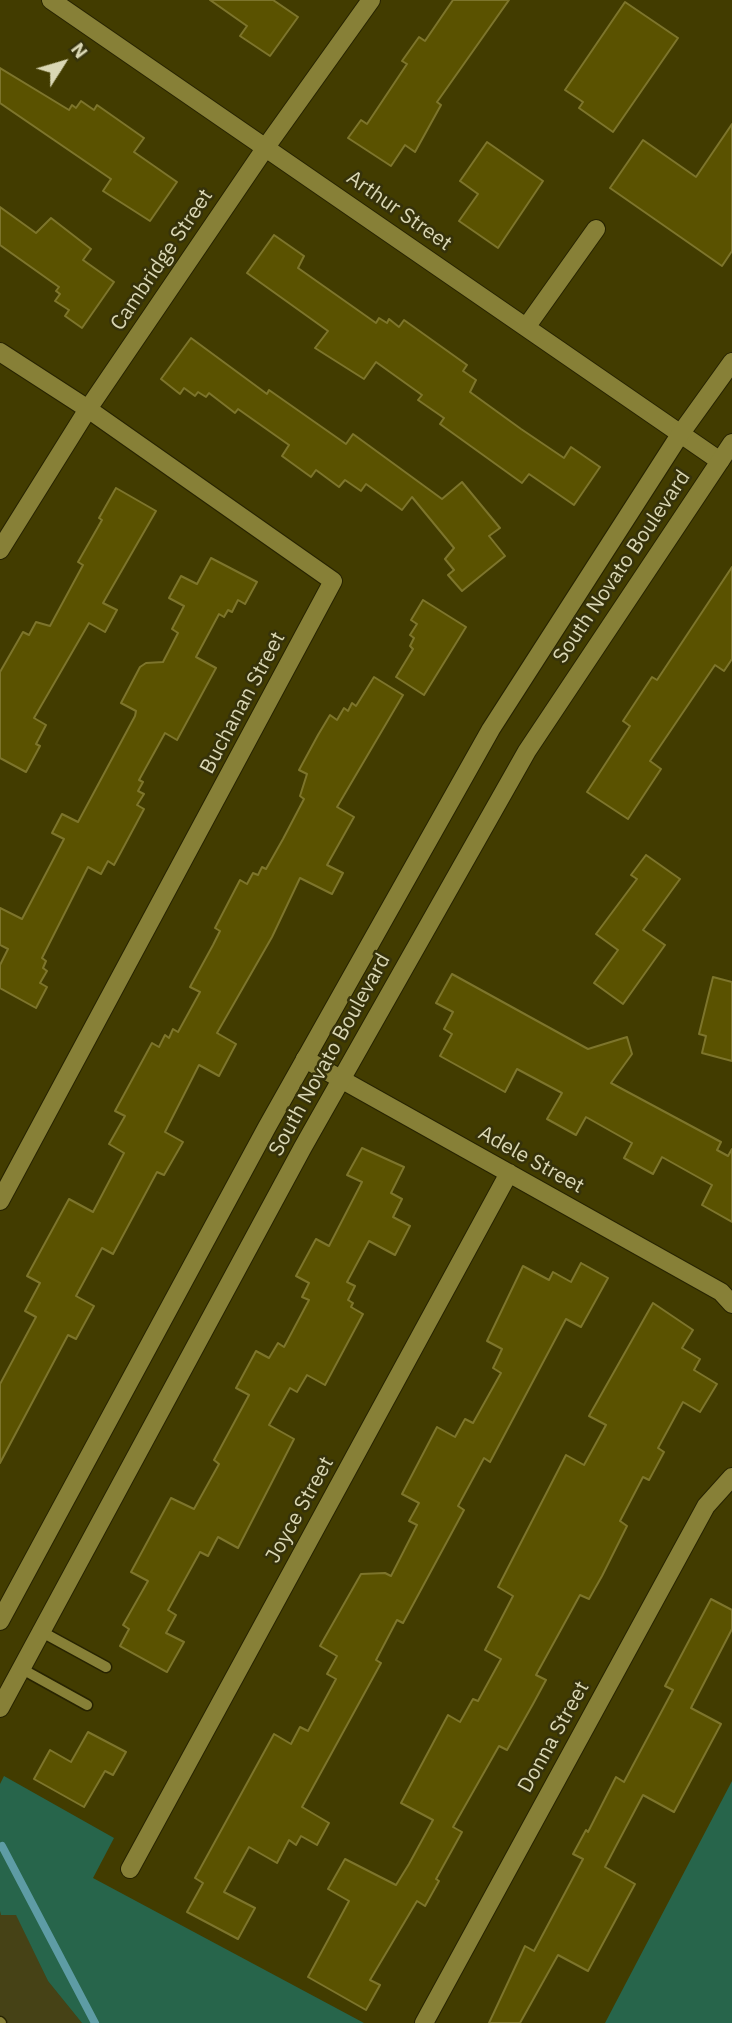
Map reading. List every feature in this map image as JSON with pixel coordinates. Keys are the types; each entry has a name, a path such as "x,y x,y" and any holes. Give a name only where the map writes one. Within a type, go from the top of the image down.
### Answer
{"street":[{"name":"Arthur Street","path":"51,0 681,433 726,461"},
{"name":"Cambridge Street","path":"0,551 88,409 266,147 371,0"},
{"path":"527,326 596,229"},
{"name":"Buchanan Street","path":"0,352 88,409 333,581 0,1201"},
{"name":"South Novato Boulevard","path":"0,1620 305,1059 491,729 681,433 732,362"},
{"name":"South Novato Boulevard","path":"0,1708 342,1080 527,751 726,461 732,443"},
{"name":"Adele Street","path":"305,1059 721,1292 732,1304"},
{"name":"Joyce Street","path":"130,1869 509,1173"},
{"name":"Donna Street","path":"424,2023 706,1506 732,1477"}],"lane":[{"path":"42,1632 106,1667"},
{"path":"22,1669 87,1705"}],"shaded area":[{"path":"0,1911 1,1915 16,1914 48,1981 82,2023 0,2023"}],"green space":[{"path":"4,1776 114,1838 93,1878 364,2023 82,2023 48,1981 16,1915 1,1915 0,1784"},
{"path":"732,1781 732,2023 605,2023"}],"building":[{"path":"210,0 273,0 298,17 270,56 240,36 247,26"},
{"path":"453,0 509,0 437,102 441,105 415,152 405,145 391,166 348,138 361,120 367,124 407,64 402,61 419,37 425,41"},
{"path":"625,2 678,38 613,132 579,108 583,102 565,90"},
{"path":"0,68 69,110 72,105 76,108 81,101 94,110 97,105 144,138 134,152 177,182 150,221 103,191 111,179 0,103"},
{"path":"732,124 732,251 722,266 610,188 643,140 696,177"},
{"path":"487,142 543,181 498,248 459,221 478,194 460,181"},
{"path":"0,207 36,233 51,218 91,249 83,260 114,282 82,328 65,316 69,310 55,301 60,294 56,291 59,287 0,245"},
{"path":"274,235 304,256 298,268 376,323 379,318 387,323 389,319 399,327 404,320 467,365 463,371 476,380 470,392 521,429 564,458 571,447 600,467 574,505 529,474 522,483 440,424 444,418 418,400 422,395 376,362 364,379 315,348 328,331 247,273"},
{"path":"191,338 267,394 269,390 346,444 353,434 442,499 462,482 500,528 489,536 505,556 462,591 448,575 454,570 445,559 454,548 412,497 402,510 366,484 361,491 345,480 339,487 316,470 311,477 282,456 289,445 238,409 235,413 209,393 206,397 198,392 195,396 184,388 180,394 161,379"},
{"path":"116,488 156,511 103,603 117,610 105,632 89,623 34,718 46,725 36,744 40,746 26,772 0,758 0,672 23,632 29,635 36,622 50,626 83,565 78,562 102,520 99,518"},
{"path":"211,558 257,582 245,604 238,600 232,612 228,610 224,617 219,614 196,657 216,668 177,740 165,733 139,780 143,782 138,791 144,794 137,805 144,809 114,865 108,861 101,874 88,867 42,958 46,961 43,968 47,971 40,983 47,987 36,1008 0,988 0,965 8,949 0,945 0,908 22,919 64,839 52,833 62,814 78,822 135,716 136,711 121,703 140,667 146,663 163,662 178,633 172,629 184,606 169,598 181,576 197,584"},
{"path":"732,567 732,659 724,671 715,665 650,761 661,769 628,819 587,792 630,726 623,721 652,677 657,680"},
{"path":"423,600 466,627 424,695 396,677 413,649 410,646 414,638 410,635 417,624 411,620"},
{"path":"374,677 403,695 337,807 354,817 327,865 343,873 332,894 300,878 272,937 217,1033 236,1044 219,1076 199,1065 165,1132 183,1142 164,1175 157,1172 113,1254 102,1248 76,1296 94,1306 76,1339 68,1335 0,1463 0,1384 36,1317 25,1311 40,1283 27,1276 69,1199 93,1212 124,1153 109,1144 125,1116 115,1111 152,1043 159,1047 165,1035 169,1038 173,1029 178,1032 200,992 190,987 220,931 215,928 240,880 247,884 253,873 258,875 262,867 266,869 283,839 304,799 300,796 307,774 299,770 318,735 330,715 337,720 344,708 348,711 352,703 356,706"},
{"path":"646,855 680,879 643,930 665,945 623,1004 594,983 618,950 596,934 637,879 631,875"},
{"path":"452,974 588,1049 627,1037 632,1054 611,1083 721,1142 717,1150 728,1156 732,1149 732,1222 702,1205 712,1185 662,1157 653,1174 624,1158 632,1143 586,1117 576,1135 547,1119 562,1093 517,1069 505,1092 440,1056 452,1034 444,1029 453,1012 436,1003"},
{"path":"713,977 732,982 732,1061 702,1053 706,1036 699,1034"},
{"path":"362,1148 404,1167 391,1193 402,1199 393,1217 410,1226 395,1255 369,1241 347,1282 355,1286 348,1300 353,1303 351,1307 363,1314 325,1385 307,1375 297,1392 290,1388 269,1425 294,1439 238,1548 218,1537 208,1556 200,1552 168,1610 176,1615 166,1633 184,1642 167,1672 120,1646 129,1629 123,1625 148,1581 131,1572 171,1498 194,1509 219,1464 214,1460 249,1395 236,1388 256,1351 269,1358 278,1343 284,1347 309,1300 302,1297 309,1283 296,1276 316,1239 329,1246 362,1182 347,1175"},
{"path":"581,1263 608,1278 581,1327 566,1319 490,1462 484,1458 458,1506 464,1510 403,1623 397,1620 376,1660 381,1663 302,1807 329,1823 317,1845 301,1836 296,1845 289,1840 277,1863 249,1847 224,1892 255,1908 238,1939 187,1912 203,1883 195,1878 274,1734 291,1744 300,1727 308,1731 336,1679 327,1674 337,1656 320,1646 361,1574 385,1573 391,1576 417,1525 409,1521 419,1503 402,1494 437,1427 455,1437 465,1419 473,1423 501,1373 493,1368 502,1349 487,1341 523,1266 549,1280 553,1272 571,1282"},
{"path":"653,1303 693,1330 682,1348 700,1359 694,1370 717,1384 700,1412 683,1402 658,1448 664,1452 649,1480 643,1477 620,1521 627,1526 602,1576 589,1599 580,1595 536,1675 546,1680 507,1750 499,1746 453,1827 462,1832 436,1879 439,1881 425,1906 417,1901 370,1980 380,1985 366,2010 308,1977 349,1901 328,1889 345,1859 396,1885 409,1864 433,1820 401,1803 448,1715 460,1722 473,1699 478,1701 501,1659 485,1650 513,1596 498,1587 566,1455 584,1465 606,1425 589,1416"},
{"path":"711,1599 732,1610 732,1629 691,1708 721,1724 674,1812 643,1795 605,1867 635,1884 588,1971 558,1955 520,2023 489,2023 525,1946 534,1951 583,1859 573,1854 586,1830 588,1832 616,1777 624,1782 673,1690 665,1686"},
{"path":"88,1732 126,1752 113,1775 105,1771 84,1807 34,1779 50,1750 71,1762"}],"waterway":[{"path":"2,1846 95,2023"}]}
